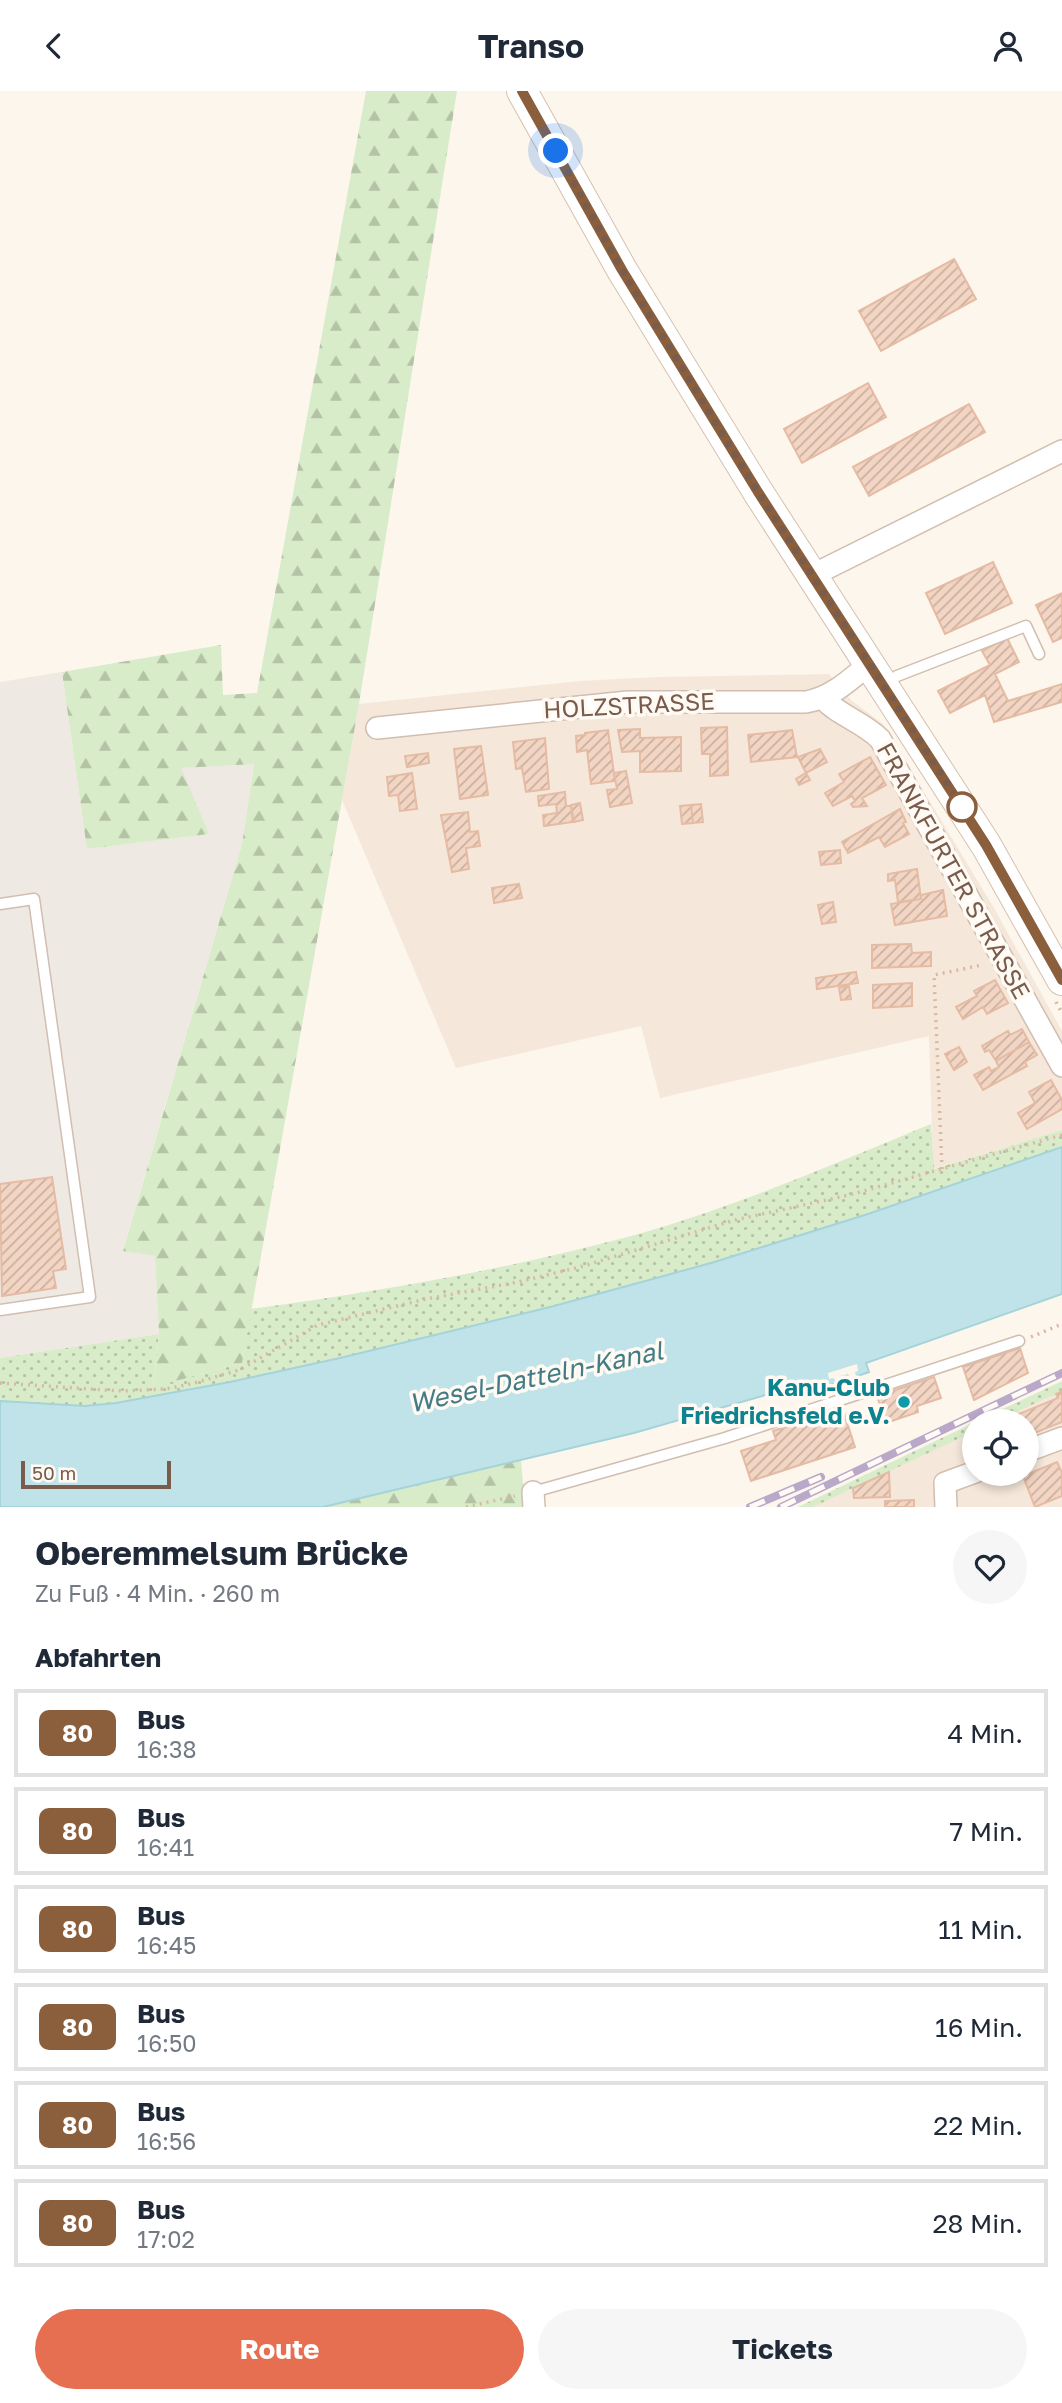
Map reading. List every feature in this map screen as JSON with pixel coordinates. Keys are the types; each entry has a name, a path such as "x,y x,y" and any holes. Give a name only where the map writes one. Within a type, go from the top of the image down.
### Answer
{"main road":[{"name":"FRANKFURTER STRASSE","path":"522,91 622,270 758,492 986,845 1062,980"}],"street":[{"path":"813,575 1062,451"},
{"name":"HOLZSTRASSE","path":"377,728 628,702 806,702 823,698 837,689 876,675"},
{"name":"FRANKFURTER STRASSE","path":"823,698 828,704 869,728 880,739 1062,1066"},
{"path":"1039,1446 1062,1437"},
{"path":"946,1507 945,1483 962,1477"}],"lane":[{"path":"876,675 897,677 1026,626 1039,654"},
{"path":"0,904 34,899 90,1297 0,1310"},
{"path":"534,1499 1019,1341"}],"path":[{"path":"942,1169 934,975 1005,961"},
{"path":"0,1383 121,1391 191,1384 239,1370 318,1325 580,1267 735,1220 849,1195 1062,1135"},
{"path":"1019,1341 1062,1324"},
{"path":"466,1507 534,1499"}],"shaded area":[{"path":"62,672 87,849 208,834 180,768 254,763 242,844 123,1250 155,1256 159,1334 0,1358 0,682"},
{"path":"829,674 851,700 883,724 994,908 1062,1031 1062,1130 933,1169 929,1036 660,1098 641,1026 456,1068 342,800 359,704 580,681"},
{"path":"1062,1390 1062,1507 813,1507 962,1436 962,1486 1039,1486 1039,1409 1021,1409"}],"green space":[{"path":"366,91 457,91 359,704 242,1363 153,1387 159,1334 155,1256 123,1251 242,844 254,764 181,768 209,834 87,849 62,672 221,645 223,695 257,693"},
{"path":"931,1124 934,1169 1062,1130 1062,1147 868,1214 712,1263 554,1306 340,1358 116,1403 85,1406 0,1401 0,1358 159,1334 153,1386 242,1363 251,1309 433,1280 523,1262 653,1230 813,1173"},
{"path":"1062,1381 1062,1391 1022,1409 1002,1409"},
{"path":"962,1428 962,1437 813,1507 798,1507"},
{"path":"521,1460 525,1507 323,1507"}],"water":[{"name":"Wesel-Datteln-Kanal","path":"1062,1147 1062,1294 866,1363 869,1372 810,1392 807,1383 634,1433 323,1507 0,1507 0,1401 85,1406 116,1403 340,1358 554,1306 711,1263 868,1214"}],"pier":[{"path":"857,1364 856,1376 840,1376 841,1381 836,1383 834,1378 829,1379 828,1373"}],"building":[{"path":"954,259 976,299 881,351 859,311"},
{"path":"868,383 886,417 802,463 784,429"},
{"path":"969,404 985,432 869,496 853,467"},
{"path":"993,562 1012,603 945,634 926,593"},
{"path":"1062,593 1062,638 1053,642 1036,605"},
{"path":"1007,638 1019,662 995,674 1008,701 1062,684 1062,702 994,722 985,695 950,713 938,691 990,665 982,651"},
{"path":"727,727 728,775 710,776 710,754 702,754 701,728"},
{"path":"640,729 640,738 681,737 681,771 640,772 640,751 622,752 618,730"},
{"path":"608,730 615,781 591,784 587,750 577,752 576,736"},
{"path":"792,730 797,757 751,762 748,735"},
{"path":"545,738 549,789 526,792 522,768 516,769 513,742"},
{"path":"481,746 488,795 460,799 454,749"},
{"path":"820,749 827,762 806,773 798,757"},
{"path":"428,753 429,763 407,767 405,756"},
{"path":"870,757 886,785 862,798 867,806 853,807 851,804 855,801 852,796 833,806 825,793 844,782 839,774"},
{"path":"626,771 632,803 610,807 607,790 617,789 614,773"},
{"path":"412,773 417,809 400,811 398,795 389,796 387,777"},
{"path":"806,773 810,780 799,785 796,779"},
{"path":"565,792 566,806 571,806 573,822 544,826 543,815 557,813 556,804 539,806 538,796"},
{"path":"580,803 583,820 574,822 571,805"},
{"path":"701,804 703,822 693,823 691,805"},
{"path":"691,805 693,823 682,824 680,806"},
{"path":"900,809 909,834 885,847 879,837 848,853 842,842"},
{"path":"468,812 470,832 478,831 480,846 466,848 469,869 452,872 441,815"},
{"path":"840,850 841,863 821,865 819,852"},
{"path":"917,869 921,899 898,902 895,880 888,881 888,874"},
{"path":"519,884 522,898 494,903 492,888"},
{"path":"943,890 947,916 895,925 891,904 921,899 921,895"},
{"path":"833,902 836,922 822,924 818,905"},
{"path":"911,944 912,953 931,952 931,966 872,968 872,945"},
{"path":"856,972 858,983 817,989 816,978"},
{"path":"995,980 1008,1003 987,1014 983,1007 963,1019 956,1007 977,996 974,991"},
{"path":"912,983 912,1006 873,1008 873,985"},
{"path":"849,986 851,999 841,1000 839,988"},
{"path":"1022,1029 1029,1042 996,1061 989,1050 985,1052 982,1046 1008,1031 1010,1035"},
{"path":"1029,1042 1037,1055 1025,1062 1027,1066 983,1090 974,1075 989,1067 991,1071 999,1067 996,1061"},
{"path":"959,1047 967,1062 954,1070 945,1054"},
{"path":"1051,1080 1062,1100 1062,1109 1027,1129 1018,1113 1035,1103 1029,1092"},
{"path":"52,1177 66,1269 53,1271 56,1288 2,1296 0,1184"},
{"path":"1020,1348 1028,1373 974,1400 963,1367"},
{"name":"Kanu-Club Friedrichsfeld e.V.","path":"934,1377 941,1398 917,1406 918,1412 886,1423 877,1396"},
{"path":"1062,1391 1062,1422 1039,1431 1039,1409 1031,1409 1058,1398 1056,1394"},
{"path":"844,1413 855,1447 751,1481 741,1451 776,1440 773,1431 807,1420 809,1425"},
{"path":"1057,1462 1062,1473 1062,1496 1035,1507 1027,1486 1039,1486 1039,1469"},
{"path":"889,1472 890,1497 854,1498 853,1488"},
{"path":"914,1500 914,1507 885,1507 885,1501"}],"railway":[{"path":"781,1507 1062,1373"},
{"path":"750,1507 821,1477"}],"bus line":[{"name":"80","path":"522,91 622,270 758,492 986,845 1062,980"}],"place":[{"name":"Kanu-Club Friedrichsfeld e.V.","path":"904,1402"}],"route":[{"path":"556,151 622,270 758,492 964,809 962,807"}]}
